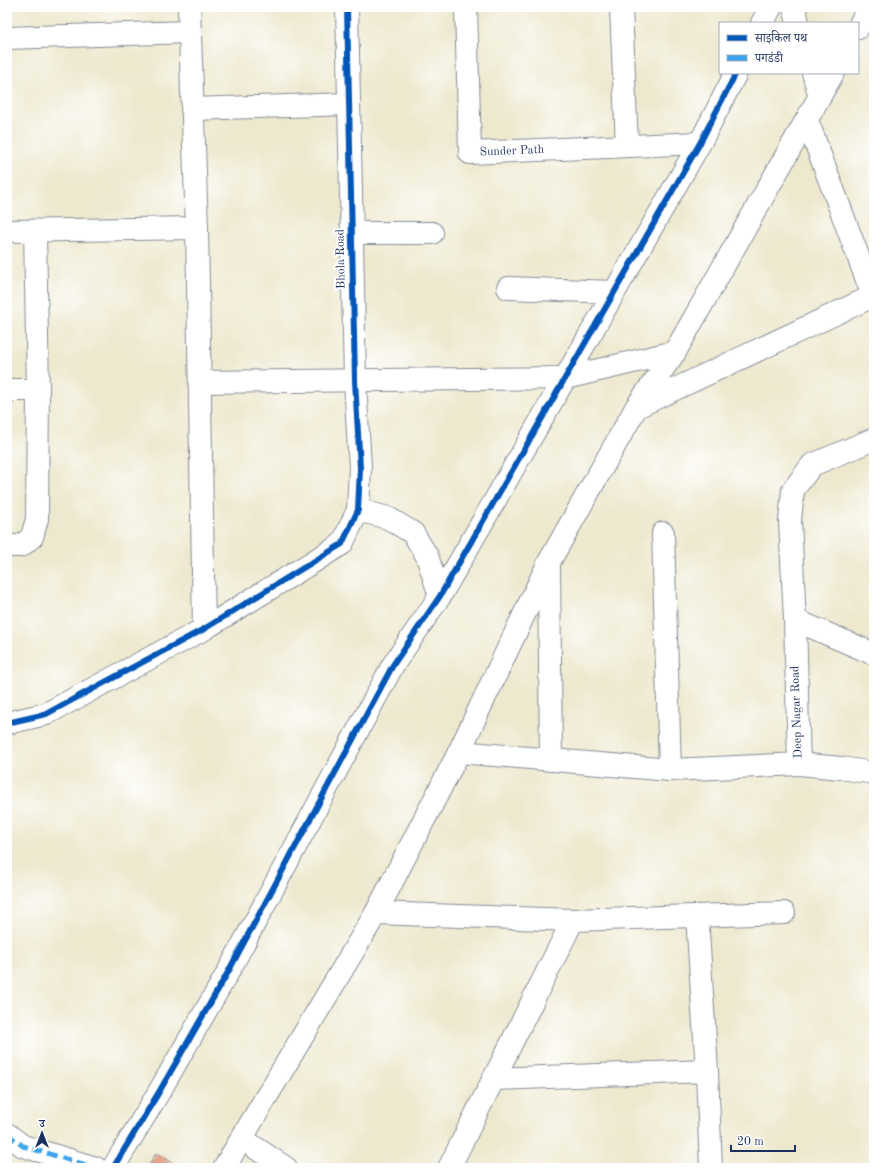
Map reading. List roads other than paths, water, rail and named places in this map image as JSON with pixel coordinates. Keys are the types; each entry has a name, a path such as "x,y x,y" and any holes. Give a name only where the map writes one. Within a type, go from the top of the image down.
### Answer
{"street":[{"path":"189,7 197,228 204,629"},
{"name":"Bhola Road","path":"347,7 355,381 360,468 358,510"},
{"name":"Sunder Path","path":"466,7 470,152 700,143"},
{"path":"621,7 627,146"},
{"path":"763,22 771,7"},
{"path":"794,7 798,22"},
{"path":"859,26 870,7"},
{"path":"7,38 190,32"},
{"path":"113,1168 227,974 393,665 440,596 613,292 700,143 735,74"},
{"path":"813,74 820,97"},
{"path":"224,1168 376,913 459,752 548,562 638,406 675,352 832,74"},
{"path":"192,109 349,104"},
{"path":"638,406 874,296 807,120"},
{"path":"7,231 197,228"},
{"path":"7,546 21,546 32,537 37,519 38,390 35,230"},
{"path":"352,233 432,233"},
{"path":"508,288 613,292"},
{"path":"200,382 565,378 675,352"},
{"path":"7,390 38,390"},
{"name":"Deep Nagar Road","path":"459,752 670,770 799,764 795,620 790,521 793,490 812,465 874,439"},
{"path":"7,723 46,714 204,629 342,544 358,510 388,518 413,534 427,556 440,596"},
{"path":"663,533 670,770"},
{"path":"548,562 551,760"},
{"path":"795,620 874,654"},
{"path":"799,764 874,773"},
{"path":"376,913 573,920 784,913"},
{"path":"697,916 711,1168"},
{"path":"449,1168 573,920"},
{"path":"493,1079 706,1071"},
{"path":"7,1134 23,1146 96,1168"},
{"path":"242,1139 286,1168"}]}
